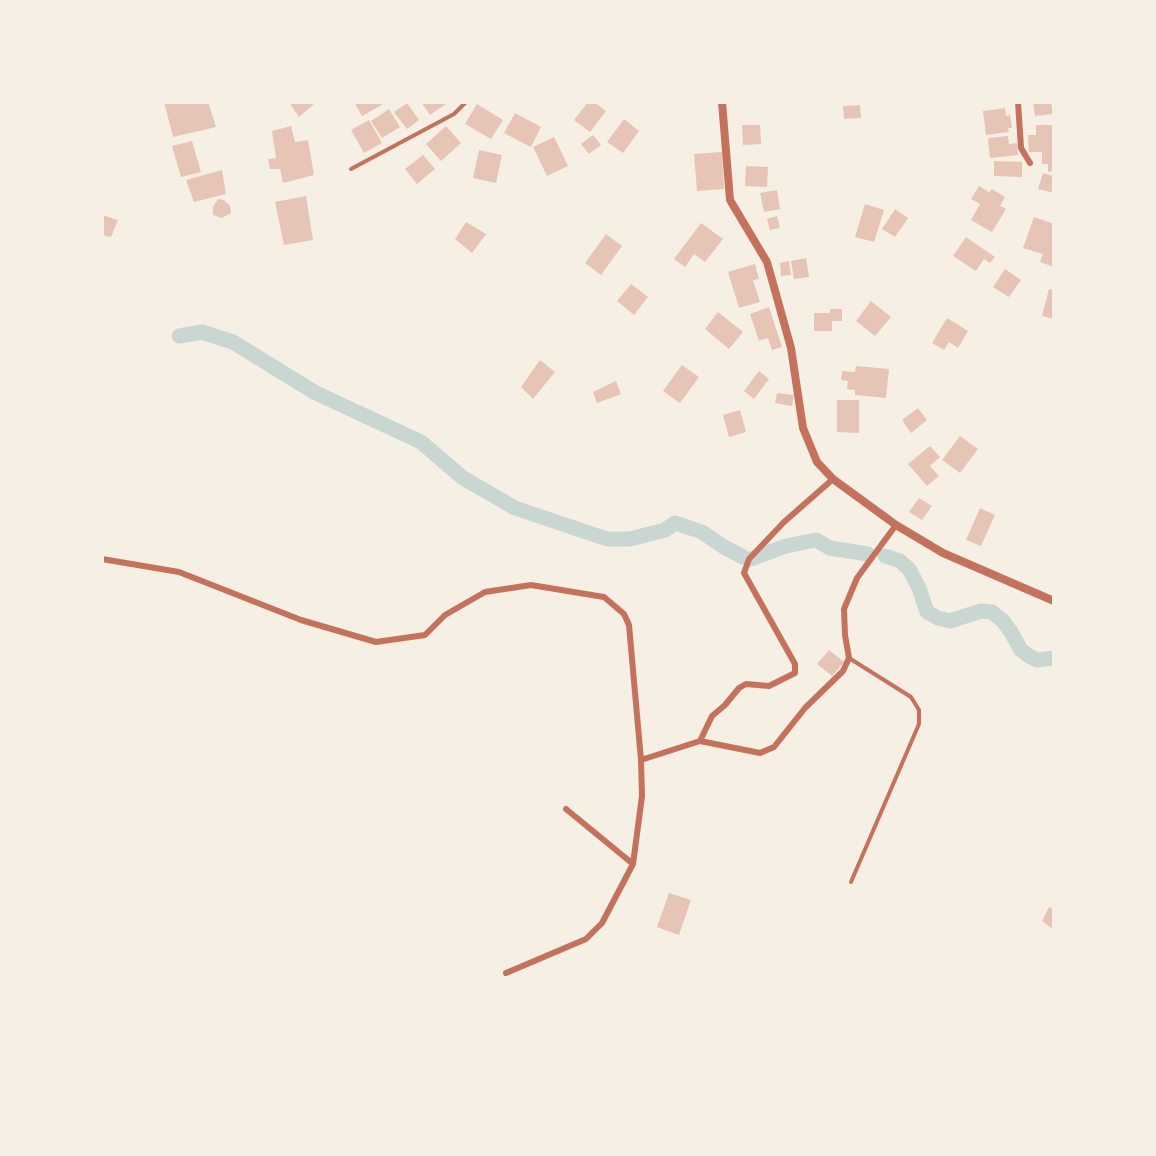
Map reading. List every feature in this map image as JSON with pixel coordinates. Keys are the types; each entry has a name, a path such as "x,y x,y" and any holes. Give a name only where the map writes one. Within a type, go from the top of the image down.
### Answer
{"street":[{"path":"722,102 730,200 766,262 791,348 803,428 817,462 833,479 896,525 943,553 1053,598"},
{"path":"1018,102 1021,148 1030,164"},
{"path":"700,741 712,716 739,688 746,684 768,686 795,673 795,664 744,573 749,559 784,522 833,479"},
{"path":"641,760 700,741 760,753 774,747 805,708 843,671 849,658 844,635 844,609 856,578 896,525"},
{"path":"102,559 179,572 301,620 376,642 425,635 445,615 485,592 531,585 604,597 624,614 629,625 641,760 642,795 633,864 602,923 586,939 506,973"},
{"path":"566,809 633,864"}],"lane":[{"path":"351,169 454,114 466,102"},
{"path":"849,658 911,697 919,710 919,724 851,882"}],"building":[{"path":"164,102 208,102 216,127 173,137"},
{"path":"289,102 314,102 315,103 299,117"},
{"path":"354,102 387,102 362,116"},
{"path":"421,102 449,102 430,115"},
{"path":"588,102 594,102 606,111 590,132 574,120"},
{"path":"1033,102 1051,102 1053,114 1035,116"},
{"path":"407,103 419,120 407,129 394,112"},
{"path":"477,104 503,120 491,139 465,124"},
{"path":"860,105 861,118 844,119 843,106"},
{"path":"1005,108 1006,116 1010,115 1012,128 1008,128 1009,132 986,135 983,111"},
{"path":"389,109 400,127 382,138 371,121"},
{"path":"515,113 541,127 531,147 504,133"},
{"path":"624,119 639,131 623,153 607,142"},
{"path":"369,120 382,143 364,153 351,130"},
{"path":"742,125 760,125 761,144 743,145"},
{"path":"1036,125 1054,125 1054,171 1048,172 1048,164 1042,164 1042,152 1029,152 1028,135 1036,135"},
{"path":"291,126 295,142 308,140 314,175 283,183 280,169 270,169 268,159 276,158 272,131"},
{"path":"446,126 461,143 441,161 426,144"},
{"path":"593,135 601,145 589,154 581,144"},
{"path":"1008,136 1009,144 1017,143 1018,155 990,158 988,138"},
{"path":"554,137 568,166 547,176 533,147"},
{"path":"192,141 201,172 181,177 172,146"},
{"path":"479,150 502,155 496,183 473,178"},
{"path":"722,152 724,189 697,191 694,154"},
{"path":"423,155 435,169 417,184 405,169"},
{"path":"994,161 1022,162 1022,177 994,176"},
{"path":"746,166 768,167 767,187 745,186"},
{"path":"222,170 226,194 194,202 186,180"},
{"path":"1043,173 1054,176 1054,193 1038,189"},
{"path":"979,186 989,192 992,189 1005,197 1000,206 1006,209 992,232 971,220 980,204 971,199"},
{"path":"777,190 780,209 764,212 760,193"},
{"path":"306,196 313,240 284,245 275,202"},
{"path":"218,199 224,200 230,206 231,213 222,218 213,215 213,207"},
{"path":"865,204 884,210 874,242 855,237"},
{"path":"895,209 908,218 895,237 882,229"},
{"path":"102,215 118,220 111,237 102,235"},
{"path":"777,216 780,228 770,230 767,219"},
{"path":"1034,217 1054,224 1054,267 1040,262 1043,254 1023,248"},
{"path":"466,222 486,234 472,253 455,239"},
{"path":"701,223 723,239 705,262 694,254 685,267 674,259"},
{"path":"606,234 622,246 601,275 585,263"},
{"path":"966,237 995,257 990,263 984,259 976,271 953,256"},
{"path":"806,258 809,277 794,279 791,261"},
{"path":"789,261 791,275 781,276 780,263"},
{"path":"755,264 759,279 753,280 760,302 739,308 728,272"},
{"path":"1005,269 1021,280 1009,297 993,287"},
{"path":"631,284 648,297 634,315 617,301"},
{"path":"1049,289 1054,290 1054,319 1042,316"},
{"path":"871,301 891,317 875,336 856,321"},
{"path":"769,307 782,347 772,350 768,338 759,341 750,314"},
{"path":"830,309 842,309 842,321 832,321 832,331 814,331 814,313 830,313"},
{"path":"718,312 743,332 729,349 705,329"},
{"path":"947,318 968,331 958,348 949,342 944,350 932,343"},
{"path":"540,360 555,372 533,399 521,387"},
{"path":"682,365 699,377 680,403 663,391"},
{"path":"856,366 889,369 886,398 855,395 855,390 847,389 848,381 841,380 842,371 855,372"},
{"path":"759,371 769,379 754,399 744,391"},
{"path":"616,381 621,394 597,403 593,392"},
{"path":"777,393 794,395 792,406 775,403"},
{"path":"837,400 859,400 859,433 837,432"},
{"path":"918,408 927,420 911,433 902,420"},
{"path":"740,410 746,432 729,437 723,415"},
{"path":"960,436 978,449 960,473 942,460"},
{"path":"930,446 940,457 930,466 939,476 927,486 908,464"},
{"path":"919,498 932,506 922,520 909,512"},
{"path":"980,508 995,515 981,546 966,540"},
{"path":"829,650 844,662 832,676 817,664"},
{"path":"669,893 691,900 679,935 657,927"},
{"path":"1049,907 1054,909 1054,930 1042,921"}],"waterway":[{"path":"179,336 202,332 233,342 314,392 421,442 463,478 515,508 607,539 630,539 665,530 675,523 702,532 743,557"},
{"path":"751,559 786,546 816,540 830,548 868,554"},
{"path":"885,556 900,561 909,569 919,588 927,612 950,621 981,611 992,612 1003,621 1021,650 1029,656 1037,660 1054,658"}]}
